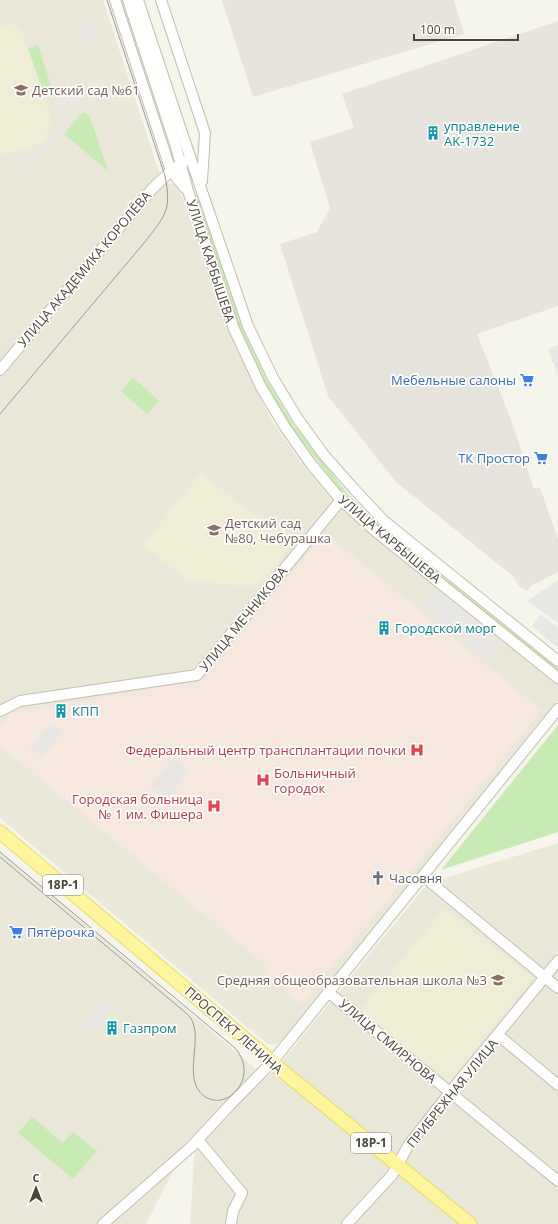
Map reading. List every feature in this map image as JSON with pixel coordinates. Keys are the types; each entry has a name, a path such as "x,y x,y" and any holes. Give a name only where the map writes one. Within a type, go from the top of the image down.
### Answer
{"main road":[{"name":"ПРОСПЕКТ ЛЕНИНА","path":"0,832 272,1062 470,1224"}],"street":[{"name":"УЛИЦА КАРБЫШЕВА","path":"115,0 171,171 188,191"},
{"name":"УЛИЦА КАРБЫШЕВА","path":"128,0 188,191 234,329 261,387 285,428 341,500 374,530 558,678"},
{"name":"УЛИЦА КАРБЫШЕВА","path":"138,0 248,326 273,378 298,420 324,455 354,490 384,521 558,661"},
{"name":"УЛИЦА КАРБЫШЕВА","path":"161,0 204,134 201,187"},
{"name":"УЛИЦА АКАДЕМИКА КОРОЛЁВА","path":"0,370 152,189 171,171 191,158"},
{"name":"УЛИЦА МЕЧНИКОВА","path":"0,711 20,701 197,675 341,500"},
{"path":"103,1224 195,1143 272,1062 558,709"},
{"path":"423,876 558,988"},
{"name":"ПРИБРЕЖНАЯ УЛИЦА","path":"347,1224 392,1175 408,1146 450,1092 558,961"},
{"name":"УЛИЦА СМИРНОВА","path":"328,992 558,1181"},
{"path":"498,1035 558,1085"},
{"path":"195,1143 242,1193 233,1211 231,1224"}],"shaded area":[{"path":"0,0 103,0 160,175 0,367"},
{"path":"222,0 454,0 464,34 253,97"},
{"path":"91,19 98,44 85,48 77,24"},
{"path":"558,21 558,306 477,334 514,428 534,489 540,487 558,540 558,572 531,586 527,591 518,585 514,577 396,482 328,396 280,244 317,232 330,208 310,142 354,128 342,94"},
{"name":"Детский сад №61","path":"14,24 22,31 52,122 44,142 6,155 0,150 0,28"},
{"path":"67,86 70,95 77,92 82,108 76,110 74,105 60,110 54,91"},
{"path":"66,117 73,118 29,170 28,164"},
{"path":"165,183 174,184 181,194 235,346 272,421 301,463 344,509 558,684 558,701 281,1042 276,1044 268,1044 260,1038 0,818 0,375 157,188"},
{"path":"558,345 558,376 548,349"},
{"name":"Детский сад №80, Чебурашка","path":"200,473 292,545 256,588 187,580 144,545"},
{"name":"Больничный городок","path":"325,533 541,710 459,813 302,1004 264,973 268,967 0,746 0,726 11,713 202,680"},
{"path":"558,580 558,623 527,601"},
{"path":"437,589 501,643 486,661 422,607"},
{"path":"541,614 558,628 558,648 532,626"},
{"path":"51,722 63,732 42,757 30,747"},
{"path":"174,758 190,771 167,800 150,786"},
{"path":"558,843 558,1224 190,1224 195,1147 244,1095 274,1071 424,888 438,880"},
{"path":"0,851 256,1069 186,1146 146,1224 0,1224"},
{"path":"445,908 533,978 449,1082 359,1011"},
{"path":"103,1001 112,1008 93,1031 84,1024"}],"green space":[{"path":"38,45 51,86 42,89 28,48"},
{"path":"82,113 85,113 90,117 108,171 64,134"},
{"path":"199,195 242,327 267,380 292,422 347,493 379,525 558,668 558,673 377,527 344,496 289,424 263,382 238,328 194,197"},
{"path":"133,377 159,401 147,414 121,391"},
{"path":"558,725 558,832 441,870"},
{"path":"32,1117 63,1143 73,1132 97,1151 73,1179 18,1133"}],"tram line":[{"path":"0,414 144,243 162,219 167,205 168,197 165,176 107,0"},
{"path":"0,852 235,1048 242,1059 244,1070 243,1080 238,1089 231,1096 222,1100 213,1100 204,1096 198,1089 193,1072 195,1031 193,1022 189,1016 0,857"}],"place":[{"name":"Детский сад №61","path":"21,90"},
{"name":"управление AK-1732","path":"433,133"},
{"name":"Мебельные салоны","path":"527,380"},
{"name":"ТК Простор","path":"541,458"},
{"name":"Детский сад №80, Чебурашка","path":"214,530"},
{"name":"Городской морг","path":"384,628"},
{"name":"КПП","path":"61,711"},
{"name":"Федеральный центр трансплантации почки","path":"417,750"},
{"name":"Больничный городок","path":"263,780"},
{"name":"Городская больница № 1 им. Фишера","path":"214,806"},
{"name":"Часовня","path":"378,878"},
{"name":"Пятёрочка","path":"16,932"},
{"name":"Средняя общеобразовательная школа №3","path":"498,980"},
{"name":"Газпром","path":"112,1028"}]}
